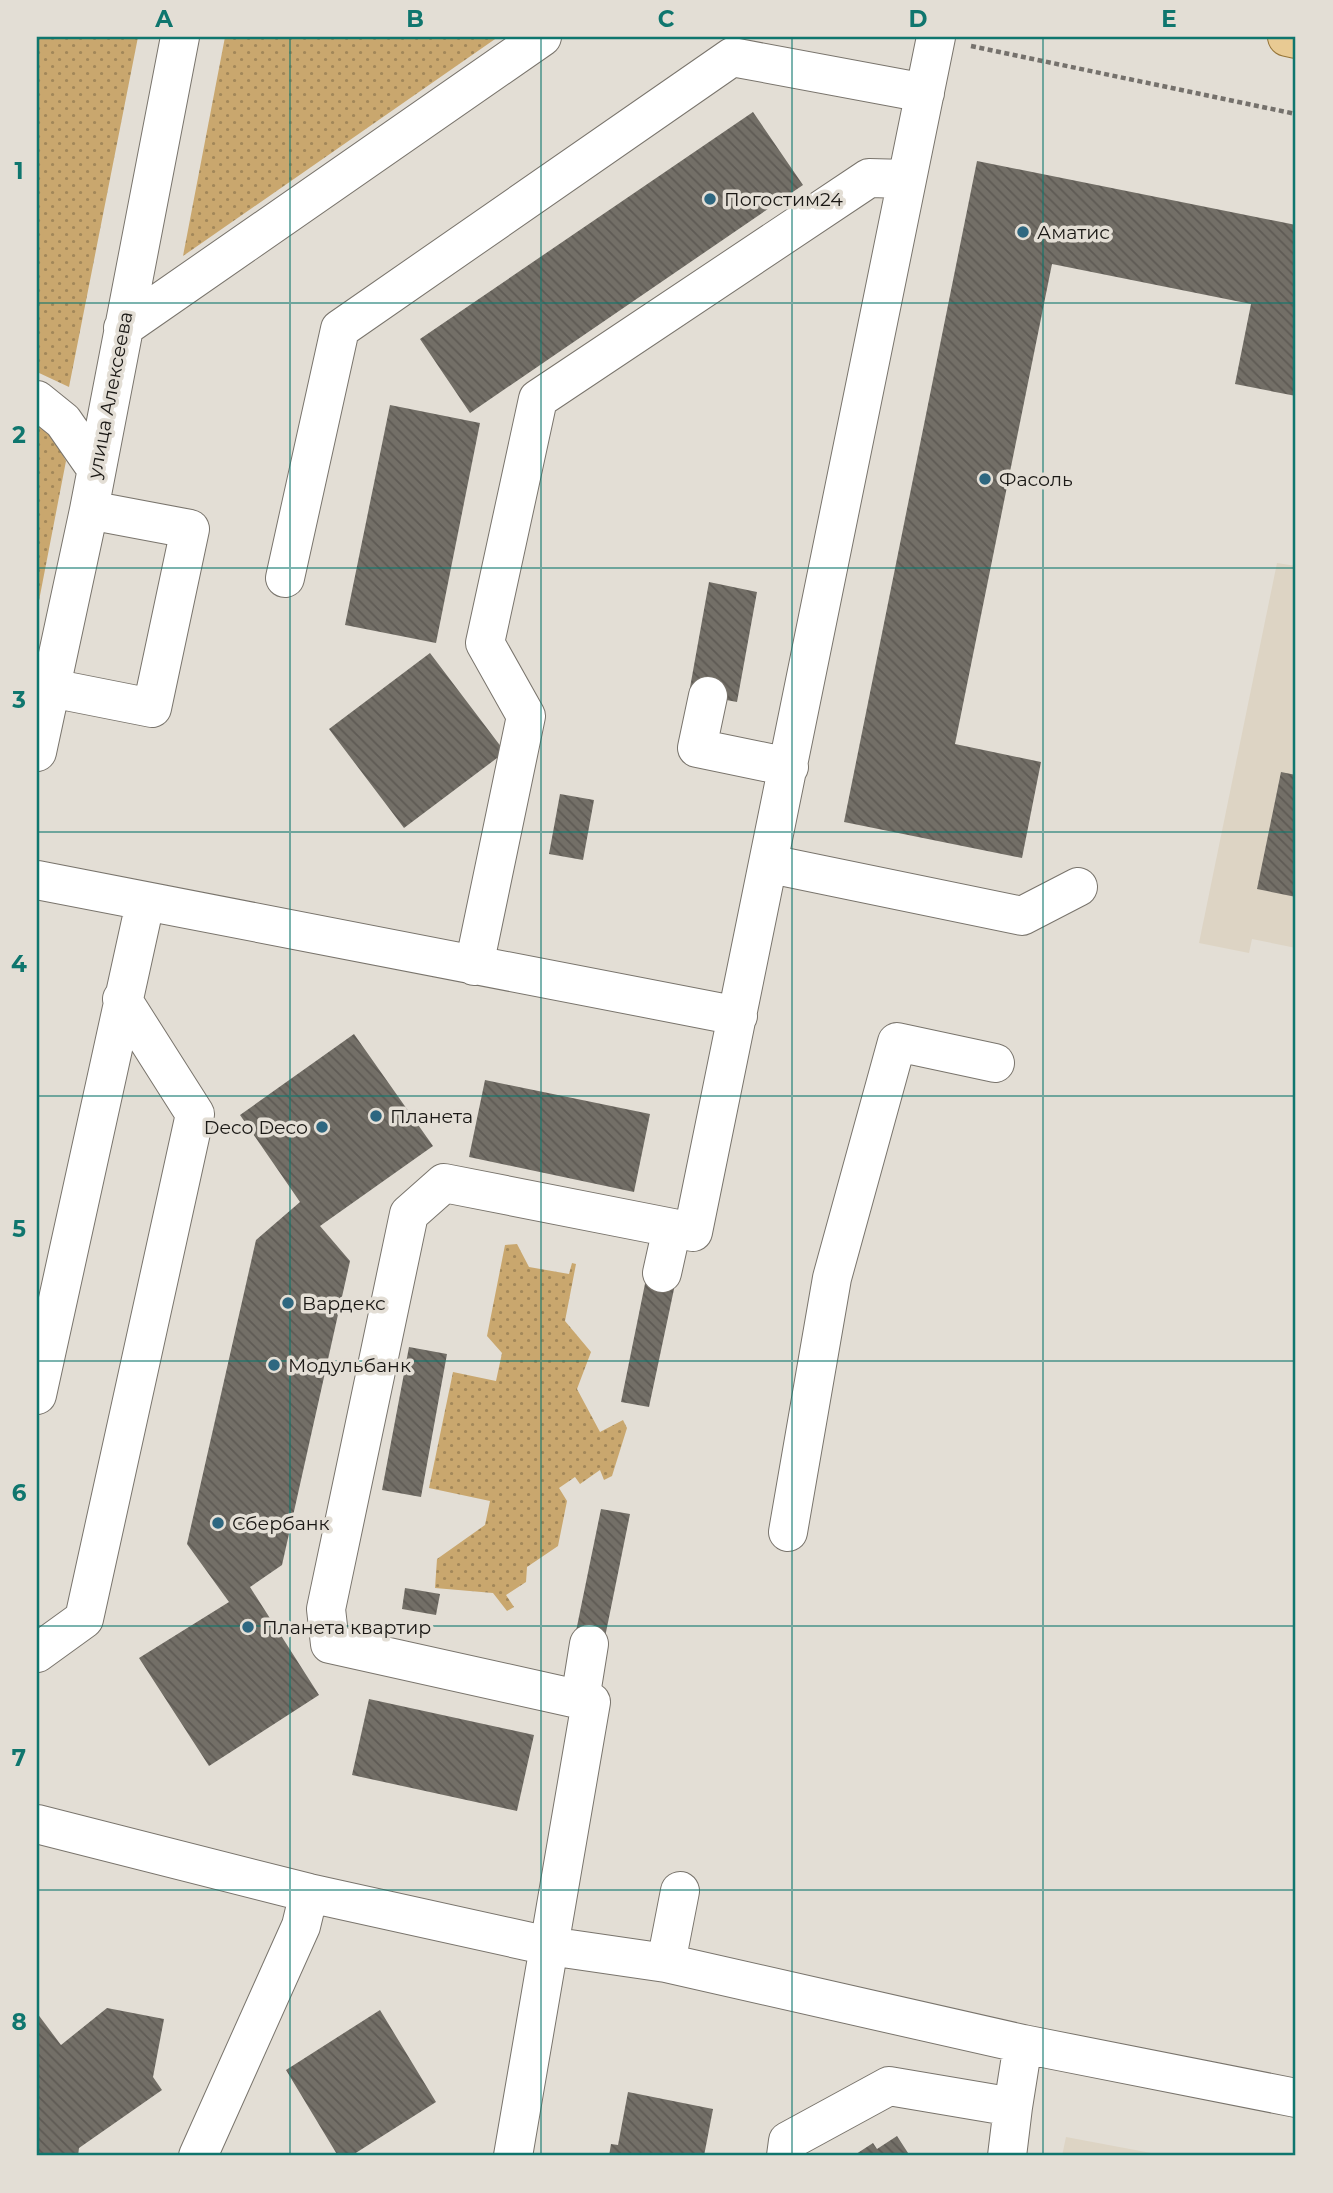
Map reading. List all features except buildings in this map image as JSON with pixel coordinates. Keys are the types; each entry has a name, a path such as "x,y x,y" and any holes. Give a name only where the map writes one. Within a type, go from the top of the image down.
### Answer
{"main road":[{"path":"1287,37 1296,38"}],"street":[{"name":"улица Алексеева","path":"37,752 89,510 95,467 180,37"},
{"path":"123,328 542,37"},
{"path":"513,2156 591,1702 330,1644 326,1609 409,1214 444,1183 693,1231 770,864 936,38"},
{"path":"285,578 340,329 732,57 925,93"},
{"path":"474,966 526,716 485,643 538,399 869,178 907,179"},
{"path":"37,400 63,421 95,467"},
{"path":"51,688 152,708 155,695 190,529 89,510"},
{"path":"708,696 697,748 789,767"},
{"path":"770,864 1022,916 1078,887"},
{"path":"37,880 738,1016"},
{"path":"37,1395 145,903"},
{"path":"37,1653 84,1619 195,1114 122,999"},
{"path":"788,1532 832,1278 898,1042 995,1063"},
{"path":"662,1273 672,1228"},
{"path":"580,1700 589,1644"},
{"path":"37,1824 309,1893 549,1946 666,1963 1023,2044 1296,2098"},
{"path":"666,1963 680,1891"},
{"path":"198,2156 301,1926 309,1893"},
{"path":"1007,2156 1023,2044"},
{"path":"786,2156 788,2141 889,2085 1013,2107"}],"path":[{"path":"936,38 1296,114"}],"shaded area":[{"path":"37,37 138,37 69,387 37,372"},
{"path":"225,37 498,37 183,256"},
{"path":"37,422 48,428 66,461 37,611"},
{"path":"1277,563 1296,566 1296,948 1252,939 1249,953 1199,943"},
{"path":"517,1244 529,1267 569,1274 572,1263 576,1264 565,1321 591,1352 577,1389 600,1432 623,1420 627,1428 612,1476 604,1480 600,1470 580,1484 575,1477 559,1488 567,1501 558,1546 527,1567 526,1582 506,1595 514,1607 507,1611 493,1593 435,1588 437,1559 485,1525 490,1501 429,1488 453,1372 496,1381 502,1353 487,1336 505,1245"},
{"path":"1066,2137 1167,2156 1062,2156"}],"place":[{"name":"Погостим24","path":"710,199"},
{"name":"Аматис","path":"1023,232"},
{"name":"Фасоль","path":"985,479"},
{"name":"Планета","path":"376,1116"},
{"name":"Deco Deco","path":"322,1127"},
{"name":"Вардекс","path":"288,1303"},
{"name":"Модульбанк","path":"274,1365"},
{"name":"Сбербанк","path":"218,1523"},
{"name":"Планета квартир","path":"248,1627"}]}
